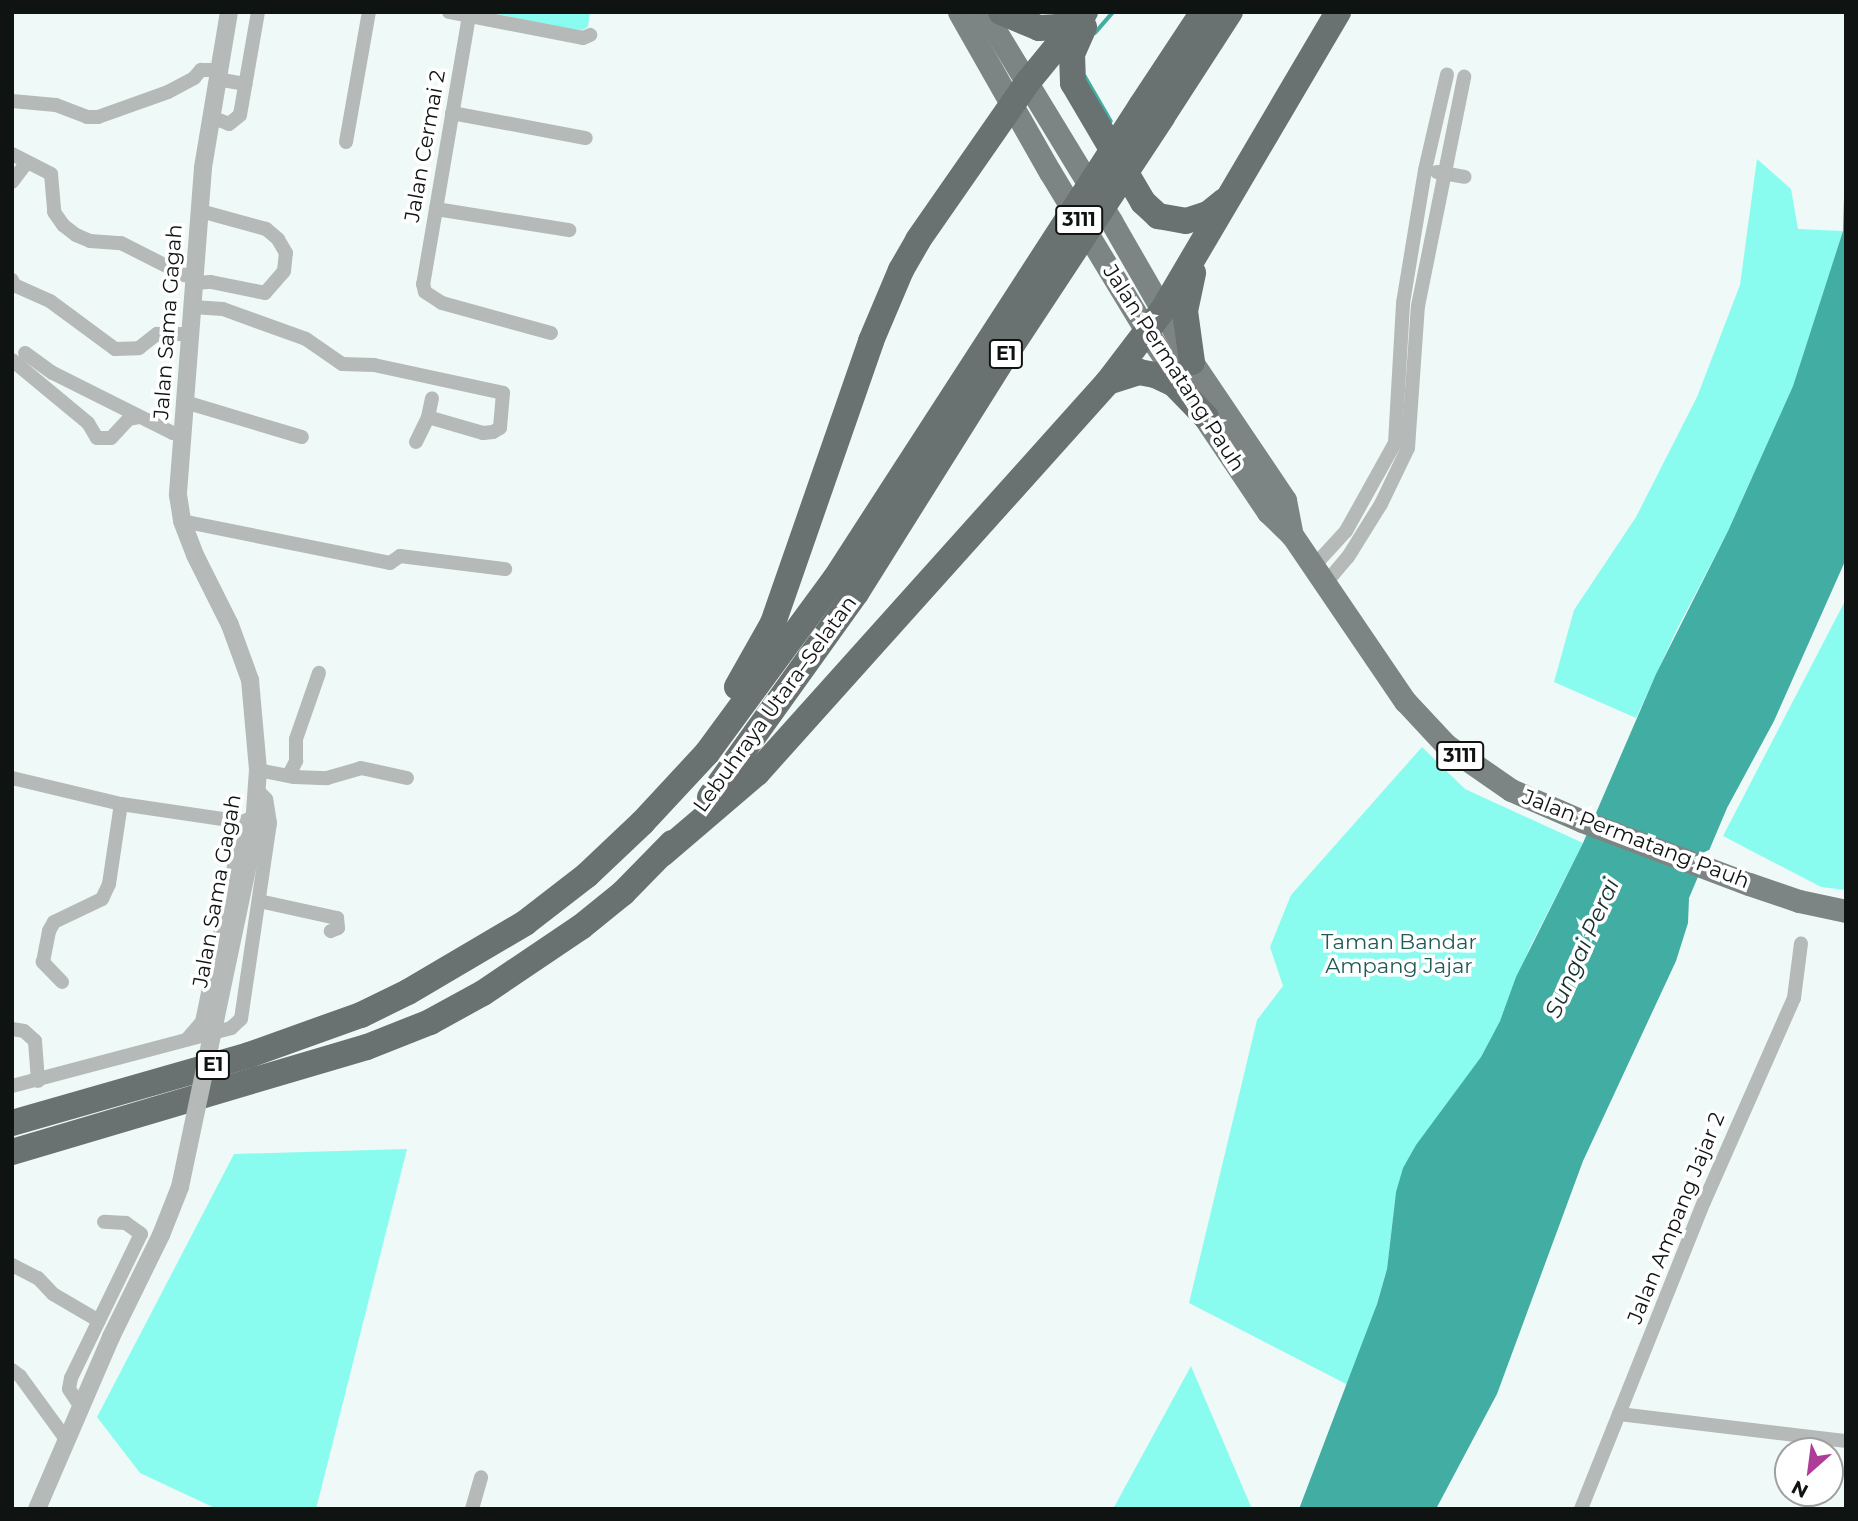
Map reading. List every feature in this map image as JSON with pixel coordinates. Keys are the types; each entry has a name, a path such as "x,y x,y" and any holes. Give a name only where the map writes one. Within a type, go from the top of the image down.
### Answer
{"highway":[{"path":"1001,12 1039,28 1058,27 1086,13"},
{"name":"Lebuhraya Utara–Selatan","path":"12,1152 367,1047 430,1021 483,993 581,927 623,893 662,854 730,774 846,586 1002,360 1151,112 1203,12"},
{"name":"Lebuhraya Utara–Selatan","path":"1151,112 1230,12"},
{"path":"662,854 757,773 1108,382 1155,322 1325,39 1338,12"},
{"path":"642,823 726,704 773,623 871,341 892,290 918,240 1027,83 1086,13"},
{"path":"1086,13 1072,54 1073,83 1143,202 1166,219 1186,221 1208,214 1226,200"},
{"path":"1192,362 1185,311 1198,250"},
{"path":"1108,382 1139,372 1155,375 1174,384 1206,417"},
{"name":"Lebuhraya Utara–Selatan","path":"12,1123 249,1055 361,1015 408,992 525,923 587,875 642,823 707,753 846,586"}],"main road":[{"name":"Jalan Permatang Pauh","path":"959,12 1011,106 1155,322 1192,362 1285,500 1292,535"},
{"name":"Jalan Permatang Pauh","path":"984,12 1027,83 1206,417 1268,512 1292,535 1405,701 1446,745 1511,790 1581,821 1799,901 1846,911"}],"street":[{"name":"Jalan Sama Gagah","path":"37,1509 79,1404 161,1235 180,1187 253,841 249,819 257,790 258,769 250,680 230,625 195,555 182,521 178,495 200,211 211,117 229,12"},
{"path":"211,117 229,124 236,121 240,115 258,12"},
{"path":"346,142 369,12"},
{"path":"449,12 583,38 590,35"},
{"name":"Jalan Cermai 2","path":"469,16 423,284 425,292 442,303 551,333"},
{"path":"12,101 56,105 87,117 99,117 168,92 194,78 201,70 246,84"},
{"path":"1319,575 1395,443 1403,303 1425,170 1447,75"},
{"path":"1319,575 1361,536 1408,447 1418,306 1464,77"},
{"path":"452,113 586,138"},
{"path":"12,154 51,174 54,212 63,225 76,235 90,240 121,243 195,280 265,293 284,271 286,253 278,239 265,229 200,211"},
{"path":"12,183 27,162"},
{"path":"1425,170 1465,177"},
{"path":"436,209 569,230"},
{"path":"12,281 14,285 50,301 115,349 139,348 157,334 191,334"},
{"path":"1403,303 1418,306"},
{"path":"193,307 223,309 306,339 342,364 374,365 503,393 500,428 493,432 483,433 428,417"},
{"path":"19,357 88,423 97,438 111,438 129,419 139,417"},
{"path":"19,357 139,417 173,433 182,434"},
{"path":"416,442 428,417 432,397"},
{"path":"185,402 302,437"},
{"path":"182,521 390,563 401,556 505,569"},
{"path":"289,775 296,761 296,738 319,673"},
{"path":"258,769 327,778 361,768 407,778"},
{"path":"12,778 121,804 249,819 202,1021 187,1039"},
{"path":"12,1086 231,1028 241,1019 271,823 266,799 257,790"},
{"path":"62,982 43,962 49,931 54,922 102,899 109,884 121,804"},
{"path":"259,901 337,918 338,928 331,931"},
{"name":"Jalan Ampang Jajar 2","path":"1581,1509 1704,1202 1794,998 1801,943"},
{"path":"12,1029 24,1031 35,1041 38,1081"},
{"path":"79,1404 69,1389 71,1378 141,1234 127,1223 104,1222"},
{"path":"12,1265 38,1278 53,1294 99,1321"},
{"path":"12,1370 20,1376 66,1438"},
{"path":"1619,1415 1846,1441"},
{"path":"472,1509 481,1477"}],"green space":[{"path":"488,12 590,12 588,27 580,31"},
{"path":"1757,159 1791,189 1798,229 1843,231 1793,386 1728,531 1677,629 1636,718 1554,682 1574,610 1636,517 1697,397 1740,285"},
{"path":"1846,599 1846,890 1821,887 1723,836"},
{"name":"Taman Bandar Ampang Jajar","path":"1422,747 1465,789 1583,843 1530,947 1500,1021 1481,1057 1396,1192 1387,1269 1369,1330 1348,1385 1189,1303 1257,1020 1283,986 1270,947 1291,895"},
{"path":"407,1149 316,1509 217,1509 140,1473 97,1417 234,1154"},
{"path":"1191,1366 1252,1509 1113,1509"}],"water":[{"name":"Sungai Perai","path":"1846,130 1846,559 1774,721 1727,808 1689,898 1688,923 1676,961 1583,1161 1497,1394 1436,1509 1299,1509 1377,1304 1387,1269 1396,1192 1403,1168 1416,1145 1481,1057 1500,1021 1516,977 1583,843 1656,674 1728,531 1793,386 1843,231"}],"waterway":[{"path":"1095,33 1113,12"},
{"path":"1085,76 1111,121"}]}
